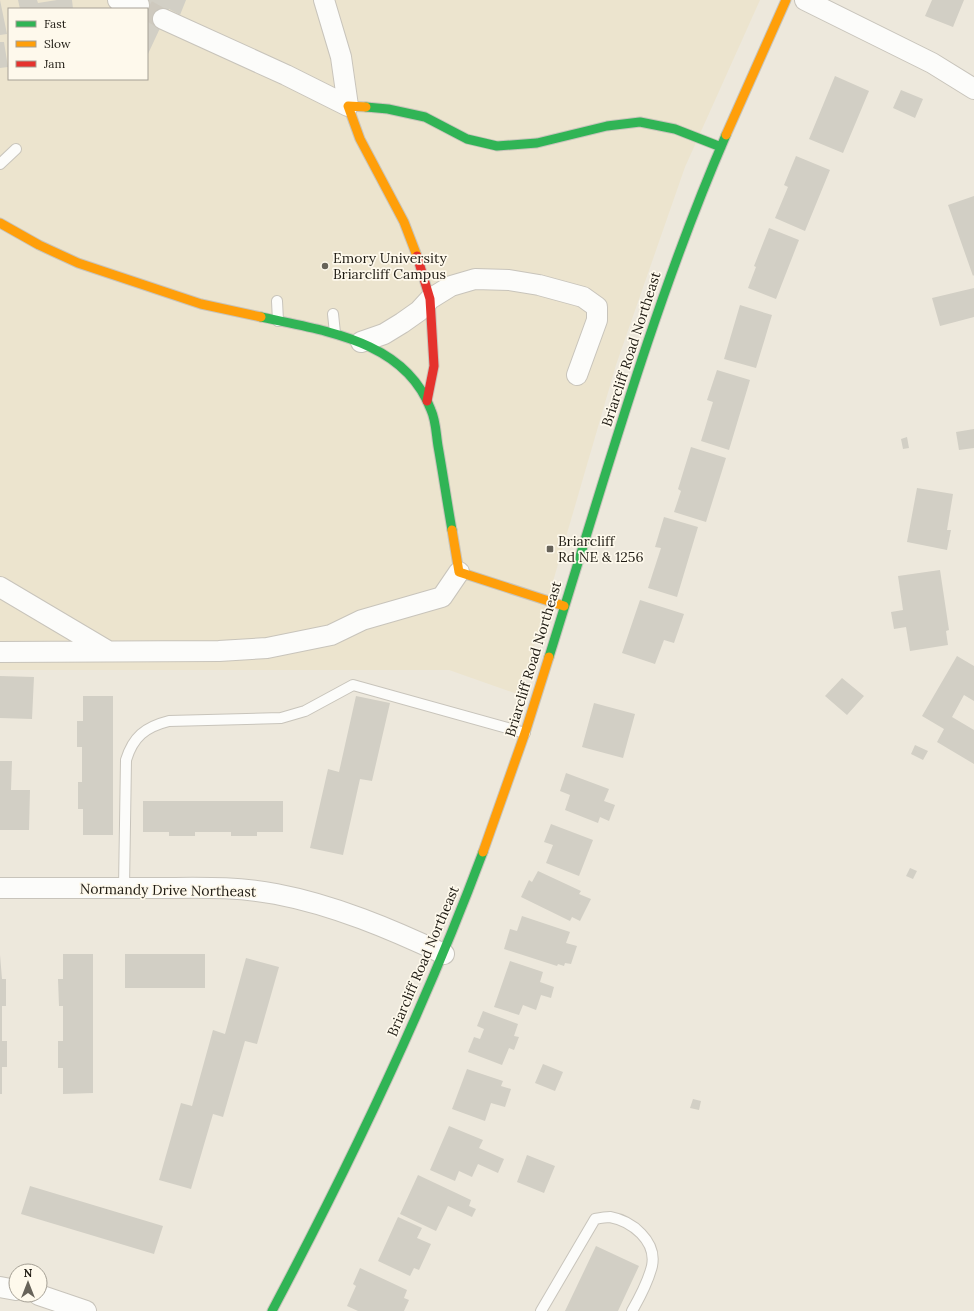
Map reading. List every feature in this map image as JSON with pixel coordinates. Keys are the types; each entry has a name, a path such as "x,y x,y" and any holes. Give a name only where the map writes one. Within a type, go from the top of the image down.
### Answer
{"street":[{"path":"118,0 139,5"},
{"path":"324,0 340,57 348,106 360,139 404,222 416,251 430,299 434,366 427,401"},
{"name":"Briarcliff Road Northeast","path":"272,1311 348,1162 444,954 510,780 662,296 721,147 786,0"},
{"path":"805,0 932,63 974,89"},
{"path":"163,19 286,75 348,106 388,109 425,117 467,139 497,146 537,143 607,126 640,122 675,129 721,147"},
{"path":"0,223 78,264 202,304 334,334 361,342 390,357 420,386 432,411 459,572 442,597 362,620 331,635 302,642 267,648 219,651 0,652"},
{"path":"361,342 384,334 419,311 430,299 450,286 476,279 509,280 539,285 583,297 598,307 598,320 577,375"},
{"path":"459,572 564,606"},
{"path":"0,587 108,651"},
{"name":"Normandy Drive Northeast","path":"0,888 218,888 275,894 300,899 351,916 412,939 444,954"},
{"path":"48,1298 86,1311"}],"lane":[{"path":"0,164 16,149"},
{"path":"277,301 278,321"},
{"path":"333,314 334,334"},
{"path":"124,888 126,760 130,747 152,725 169,721 281,718 305,711 354,685 525,733"},
{"path":"541,1311 595,1219 609,1217 625,1221 638,1230 651,1246 652,1264 643,1290 632,1311"}],"shaded area":[{"name":"Emory University Briarcliff Campus","path":"0,0 760,0 685,167 616,365 520,695 449,670 0,670"}],"building":[{"path":"0,0 7,34 0,35"},
{"path":"18,0 37,0 38,3 57,0 72,0 73,8 20,8"},
{"path":"142,0 186,0 180,15 169,9 148,54 148,8 146,8"},
{"path":"932,0 964,0 953,27 925,16"},
{"path":"0,42 4,42 8,67 0,68"},
{"path":"835,76 869,91 843,153 809,139"},
{"path":"901,90 923,99 915,118 893,108"},
{"path":"796,156 830,170 805,231 775,218 788,187 784,185"},
{"path":"974,196 974,275 973,276 948,205"},
{"path":"769,228 799,240 776,299 748,288 756,267 754,266"},
{"path":"974,288 974,317 940,326 932,298"},
{"path":"740,305 772,315 756,368 724,359"},
{"path":"717,370 750,380 729,450 701,441 713,402 707,400"},
{"path":"974,429 974,448 959,450 956,432"},
{"path":"907,437 909,448 903,449 901,439"},
{"path":"691,447 726,458 706,522 674,512 681,491 678,489"},
{"path":"917,488 953,494 947,530 951,530 947,550 907,542"},
{"path":"664,517 698,527 677,597 648,588 661,548 655,547"},
{"path":"940,570 949,630 946,631 948,645 910,651 906,627 894,629 891,612 903,610 898,576"},
{"path":"640,600 684,614 674,643 664,640 655,664 622,653"},
{"path":"957,656 974,666 974,701 964,695 952,717 974,730 974,764 937,742 944,729 922,716"},
{"path":"0,676 34,677 32,719 0,718"},
{"path":"842,678 864,696 847,715 825,696"},
{"path":"83,696 113,696 113,835 83,835 83,809 78,809 78,782 82,782 82,747 77,747 77,721 83,721"},
{"path":"356,696 390,703 372,781 360,779 343,855 310,848 328,769 339,772"},
{"path":"594,703 635,714 623,758 582,747"},
{"path":"915,745 928,751 923,760 911,754"},
{"path":"0,761 12,761 11,790 30,790 29,830 0,830"},
{"path":"566,773 609,789 604,801 615,805 609,821 600,817 598,823 565,810 570,795 560,791"},
{"path":"143,801 283,801 283,832 257,832 257,836 231,836 231,832 195,832 195,836 169,836 169,832 143,832"},
{"path":"551,824 593,840 579,876 546,863 553,845 544,842"},
{"path":"910,868 917,871 913,879 906,876"},
{"path":"538,871 581,891 579,894 591,899 580,921 572,917 570,921 521,897 529,880 532,882"},
{"path":"522,916 570,932 566,943 577,946 571,964 565,963 564,966 558,964 557,966 504,949 510,929 517,931"},
{"path":"63,954 93,954 93,1093 63,1094 63,1068 58,1068 58,1041 63,1041 63,1006 59,1006 58,979 63,979"},
{"path":"125,954 205,954 205,988 125,988"},
{"path":"0,955 2,979 6,979 6,1006 2,1006 2,1041 7,1041 7,1067 2,1067 2,1094 0,1094"},
{"path":"246,958 279,967 257,1044 245,1041 223,1117 213,1114 191,1189 159,1180 181,1103 192,1106 213,1030 225,1034"},
{"path":"510,961 543,972 540,982 554,987 551,998 541,995 536,1010 523,1005 519,1015 494,1007"},
{"path":"483,1011 518,1024 514,1036 519,1037 514,1050 509,1048 502,1065 468,1052 474,1037 480,1039 484,1029 477,1026"},
{"path":"543,1064 563,1072 555,1091 535,1083"},
{"path":"467,1069 503,1081 501,1086 511,1089 505,1107 491,1103 485,1121 452,1109"},
{"path":"693,1099 701,1101 699,1110 690,1108"},
{"path":"449,1126 483,1140 479,1148 504,1159 498,1173 478,1164 472,1177 459,1171 455,1181 430,1170"},
{"path":"527,1155 555,1166 544,1193 517,1182"},
{"path":"418,1175 471,1200 469,1206 476,1209 472,1217 448,1206 436,1231 400,1214"},
{"path":"30,1186 163,1226 154,1254 21,1214"},
{"path":"398,1217 422,1228 417,1238 431,1244 419,1270 414,1268 410,1276 378,1261"},
{"path":"596,1246 639,1266 618,1311 565,1311"},
{"path":"360,1268 407,1290 404,1298 409,1300 404,1311 358,1311 347,1306 356,1286 353,1284"}],"tunnel":[{"path":"148,11 163,19"}],"traffic: fast":[{"path":"366,107 388,109 425,117 467,139 497,146 537,143 607,126 640,122 675,129 721,147"},
{"path":"549,657 652,328 675,263 726,135"},
{"path":"261,317 336,334 360,342 382,354 402,368 419,386 433,414 452,530"},
{"path":"272,1311 330,1199 385,1085 436,969 483,852"}],"traffic: slow":[{"path":"726,135 786,0"},
{"path":"366,107 348,106 360,139 404,222 417,256"},
{"path":"0,223 39,245 78,263 201,304 261,317"},
{"path":"452,530 459,572 564,606"},
{"path":"483,852 525,733 549,657"}],"traffic: jam":[{"path":"417,256 430,299 434,366 427,401"}],"place":[{"name":"Emory University Briarcliff Campus","path":"325,266"},
{"name":"Briarcliff Rd NE & 1256","path":"550,549"}]}
